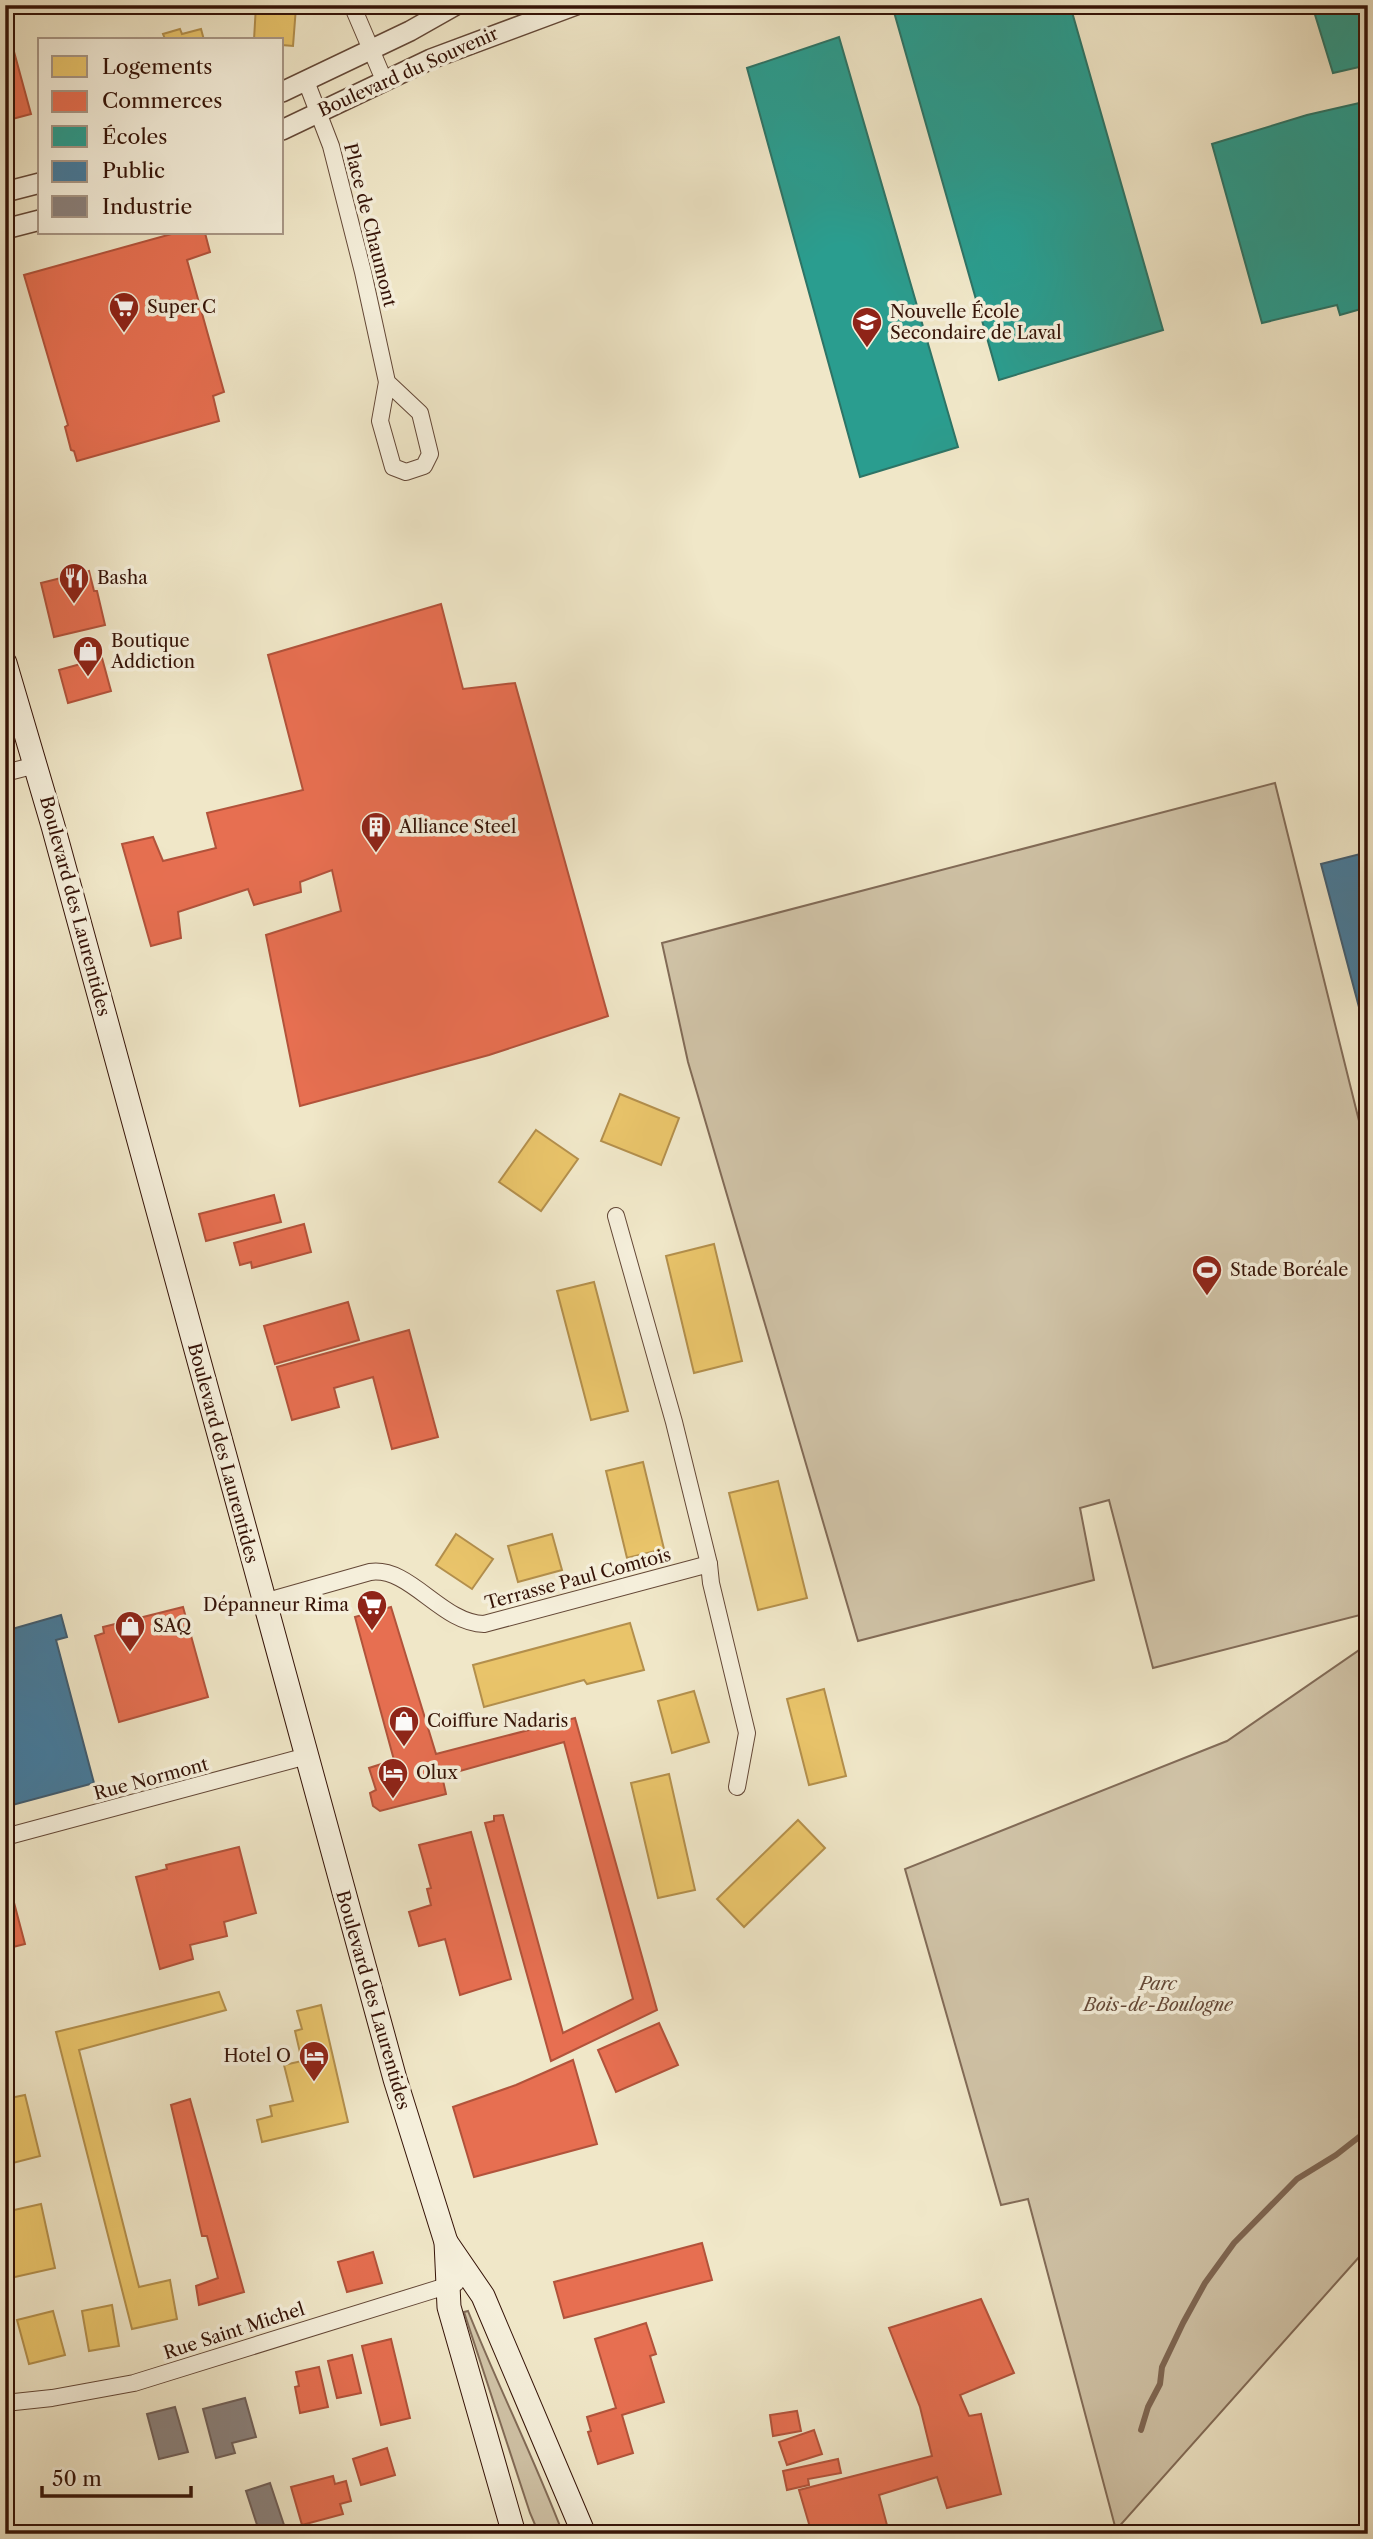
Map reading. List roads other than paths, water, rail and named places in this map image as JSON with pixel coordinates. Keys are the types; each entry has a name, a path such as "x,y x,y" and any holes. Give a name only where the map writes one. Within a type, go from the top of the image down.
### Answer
{"main road":[{"name":"Boulevard des Laurentides","path":"5,663 36,765 395,2080 446,2242 449,2306 514,2534"},
{"name":"Boulevard des Laurentides","path":"446,2242 483,2296 584,2534"}],"street":[{"path":"352,5 384,80"},
{"name":"Boulevard du Souvenir","path":"284,91 456,5"},
{"name":"Boulevard du Souvenir","path":"284,129 384,80 481,39 576,5"},
{"name":"Place de Chaumont","path":"306,81 331,146 387,382 380,421 393,467 407,472 424,466 430,454 420,413 387,382"},
{"path":"5,192 38,184"},
{"path":"5,229 38,221"},
{"path":"5,772 36,765"},
{"path":"616,1216 674,1422 747,1733 737,1787"},
{"name":"Terrasse Paul Comtois","path":"264,1602 382,1571 396,1576 457,1617 484,1624 709,1564"},
{"name":"Rue Normont","path":"5,1838 307,1756"},
{"name":"Rue Saint Michel","path":"5,2403 132,2384 471,2278"}],"waterway":[{"path":"1141,2430 1148,2407 1160,2384 1162,2367 1183,2323 1205,2283 1234,2243 1297,2179 1336,2155 1368,2130"}],"place":[{"name":"Super C","path":"124,334"},
{"name":"Nouvelle École Secondaire de Laval","path":"867,349"},
{"name":"Basha","path":"74,605"},
{"name":"Boutique Addiction","path":"88,678"},
{"name":"Alliance Steel","path":"376,854"},
{"name":"Stade Boréale","path":"1207,1297"},
{"name":"Dépanneur Rima","path":"372,1632"},
{"name":"SAQ","path":"130,1653"},
{"name":"Coiffure Nadaris","path":"404,1748"},
{"name":"Olux","path":"393,1800"},
{"name":"Hotel O","path":"314,2083"}],"park label":[{"name":"Parc Bois-de-Boulogne","path":"1158,1994"}]}
